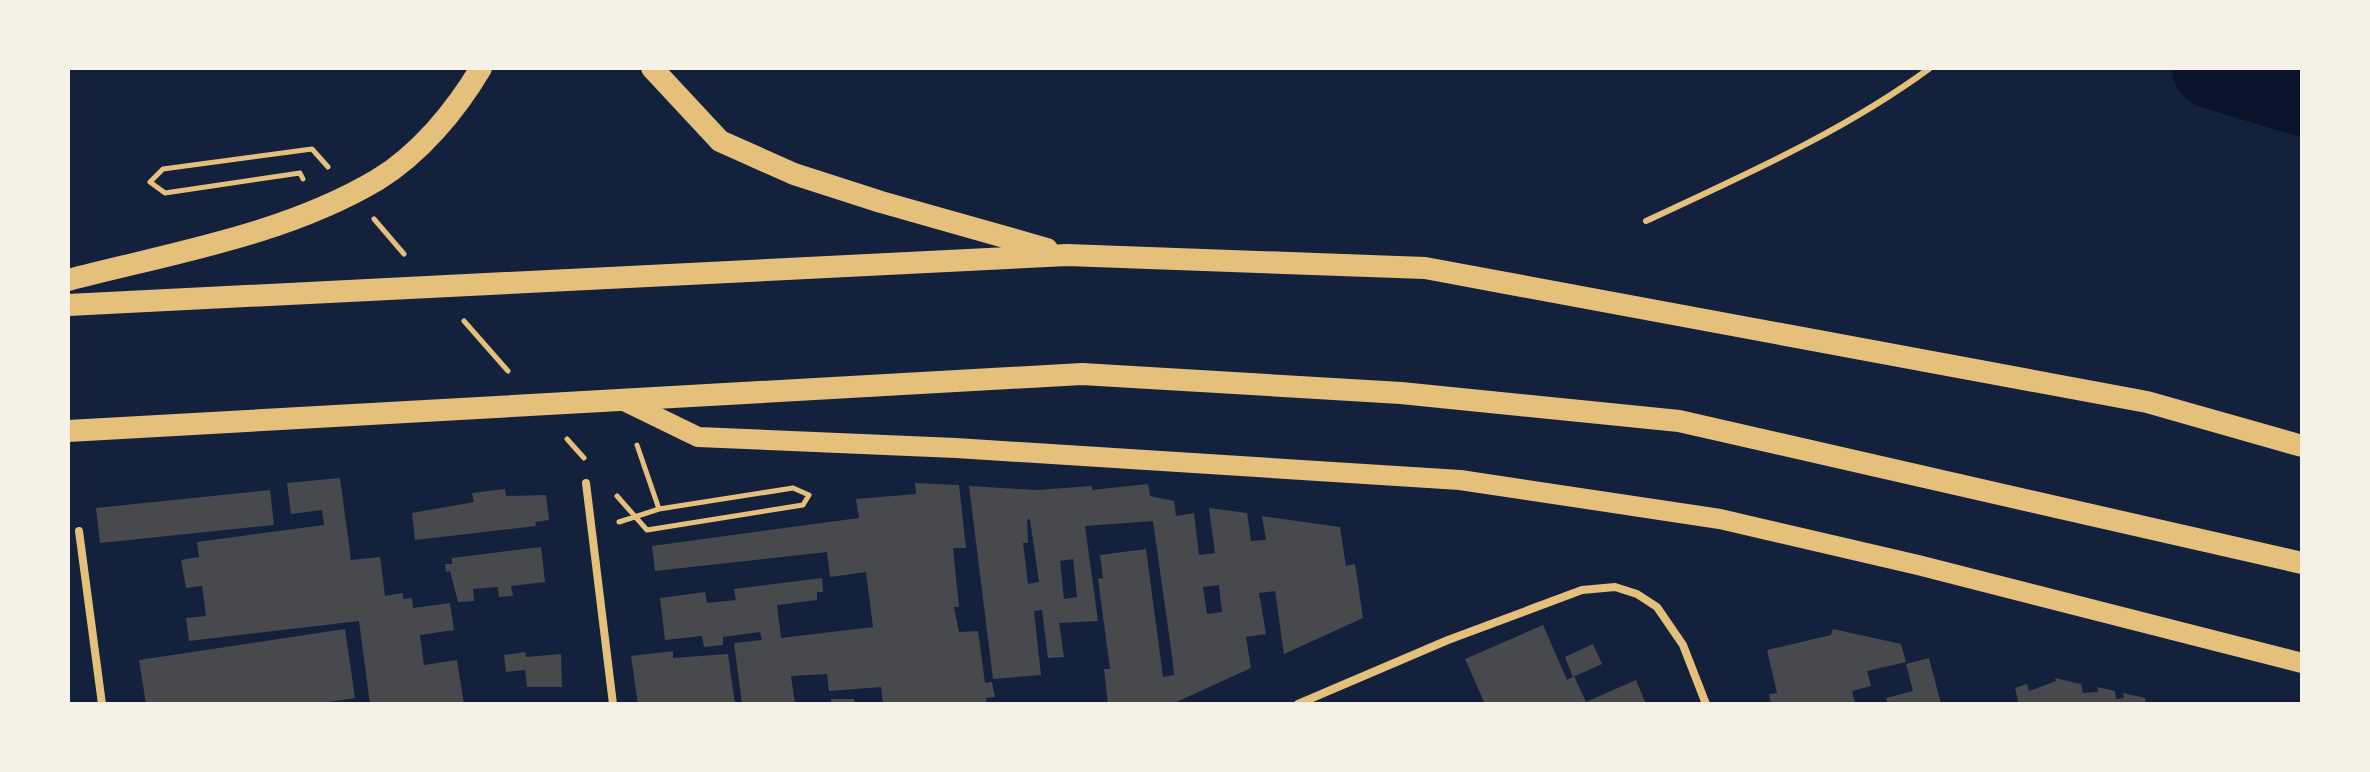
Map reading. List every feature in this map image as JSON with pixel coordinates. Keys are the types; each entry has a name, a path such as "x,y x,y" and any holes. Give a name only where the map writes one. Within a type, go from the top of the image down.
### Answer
{"highway":[{"path":"68,280 291,220 343,198 380,178 427,138 462,99 481,68"},
{"path":"652,68 720,141 794,174 1067,255"},
{"path":"68,305 1067,255 1425,268 2147,402 2302,446"},
{"path":"68,431 1082,374 1401,393 1679,421 2302,563"}],"main road":[{"path":"620,399 698,437 956,448 1460,480 1705,517 1918,565 2302,663"}],"street":[{"path":"586,483 613,704"},
{"path":"79,531 102,704"},
{"path":"1298,704 1448,640 1582,590 1615,587 1637,594 1657,607 1683,645 1706,704"}],"lane":[{"path":"1646,221 1827,135 1891,97 1930,68"}],"path":[{"path":"300,173 165,193 150,182 163,169 312,149 333,173"},
{"path":"364,208 406,256"},
{"path":"459,315 511,375"},
{"path":"620,399 659,509"},
{"path":"563,434 595,470"},
{"path":"592,528 659,509 793,488 809,495 803,505 647,530 616,494"}],"building":[{"path":"340,478 351,560 380,557 385,596 403,593 403,599 412,598 413,608 450,603 454,630 420,635 424,665 457,660 464,704 370,704 359,621 189,641 186,618 206,616 202,586 186,588 181,560 199,557 197,542 324,525 322,510 291,514 287,483"},
{"path":"915,483 959,485 966,548 953,548 959,607 954,607 959,632 978,631 985,683 992,682 995,697 986,698 987,704 883,704 881,687 829,691 827,674 791,676 795,704 742,704 734,643 762,640 760,632 723,637 723,645 704,647 702,636 665,640 660,598 705,592 707,603 736,600 734,589 822,578 823,592 817,592 817,600 777,605 781,638 873,627 866,572 830,577 827,552 655,571 652,546 859,518 856,499 916,494"},
{"path":"1148,484 1150,496 1174,501 1176,516 1194,513 1199,555 1215,553 1209,508 1247,513 1251,541 1266,540 1262,516 1340,527 1346,566 1355,564 1363,618 1284,654 1275,591 1259,593 1266,634 1246,637 1251,668 1172,704 1108,704 1104,669 1110,669 1098,579 1103,578 1100,555 1146,549 1163,677 1174,675 1172,656 1153,521 1085,526 1098,621 1059,623 1064,657 1048,658 1042,610 1034,611 1041,675 993,679 969,486 1037,490 1092,486 1092,490","holes":["1030,519 1039,582 1028,584 1023,543 1028,543 1027,520","1073,559 1077,597 1064,599 1060,561","1219,585 1222,612 1207,614 1203,587"]},
{"path":"505,489 506,496 546,495 549,520 535,522 536,526 415,540 412,513 474,502 472,493"},
{"path":"270,490 274,525 100,543 96,508"},
{"path":"541,547 545,582 511,586 513,596 499,597 498,587 473,589 474,601 458,602 450,571 446,572 445,564 452,564 452,558"},
{"path":"1543,625 1567,680 1574,676 1586,702 1636,680 1646,704 1485,704 1465,659"},
{"path":"345,629 355,698 315,704 146,704 139,660"},
{"path":"1833,629 1901,644 1906,662 1867,671 1871,686 1852,691 1855,704 1771,704 1769,694 1777,693 1767,650 1831,635"},
{"path":"1593,644 1602,664 1573,677 1565,657"},
{"path":"673,651 673,658 728,654 735,704 638,704 631,656"},
{"path":"525,652 526,657 561,654 562,687 527,687 525,670 506,672 504,655"},
{"path":"1929,658 1941,704 1888,704 1886,698 1913,691 1906,664"},
{"path":"2055,678 2081,684 2083,693 2098,692 2097,687 2115,691 2116,699 2124,698 2123,693 2145,698 2146,704 2019,704 2015,688 2027,684 2029,691 2056,681"},
{"path":"831,699 854,699 855,704 831,704"}],"waterway":[{"path":"2213,68 2302,95"}]}
